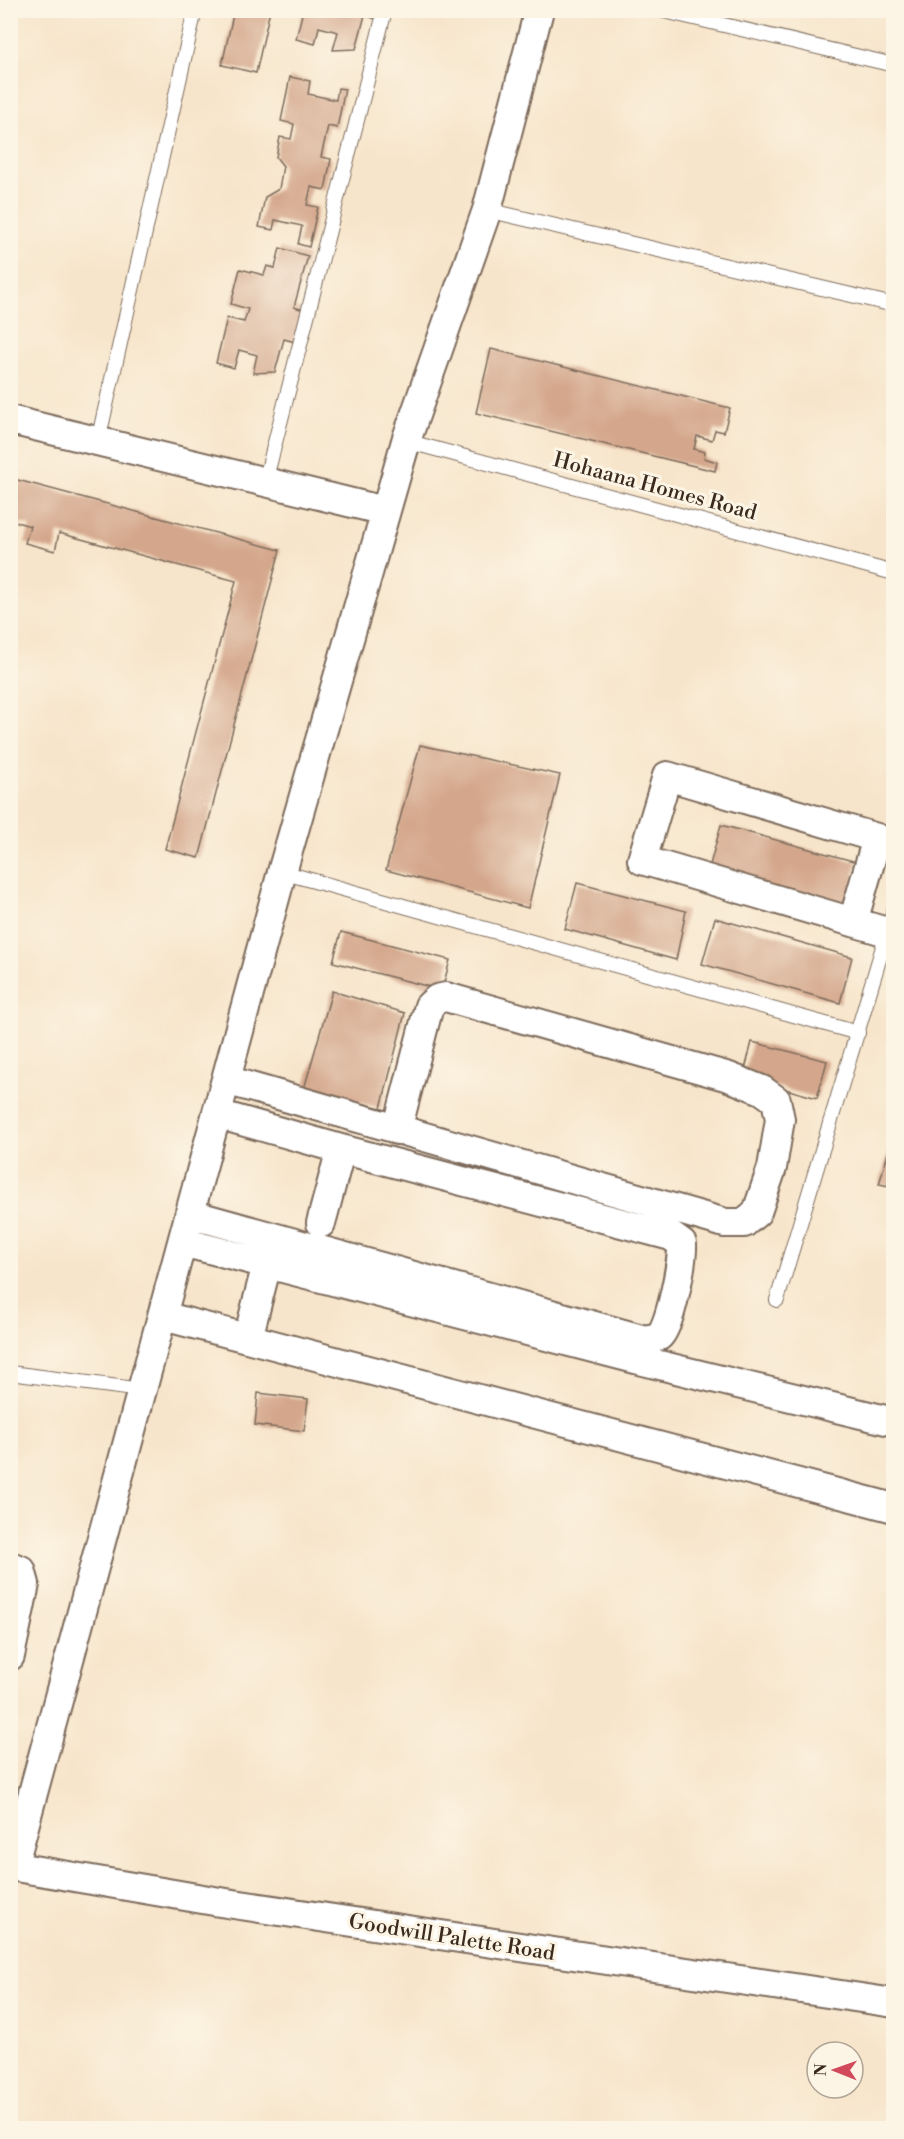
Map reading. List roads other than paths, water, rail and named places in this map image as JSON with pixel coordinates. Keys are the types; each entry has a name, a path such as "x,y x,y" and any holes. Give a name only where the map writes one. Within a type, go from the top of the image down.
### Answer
{"street":[{"path":"12,1866 282,872 406,441 487,210 539,10"},
{"path":"10,420 385,510"},
{"path":"853,922 878,838 667,776 642,860 853,922 890,921"},
{"path":"226,1080 397,1130 725,1223 744,1223 757,1212 772,1168 780,1119 776,1100 762,1090 729,1077 446,997 437,999 429,1006 397,1130"},
{"path":"190,1214 645,1340 658,1336 666,1326 683,1257 682,1244 671,1236 217,1114"},
{"path":"321,1223 341,1149"},
{"path":"182,1242 643,1361 894,1422"},
{"path":"248,1338 267,1264"},
{"path":"163,1316 894,1508"},
{"path":"10,1566 21,1570 25,1584 10,1656"},
{"name":"Goodwill Palette Road","path":"12,1866 220,1902 894,2003"}],"lane":[{"path":"98,441 195,10"},
{"path":"265,482 385,10"},
{"path":"660,10 894,65"},
{"path":"487,210 894,305"},
{"name":"Hohaana Homes Road","path":"406,441 894,573"},
{"path":"282,872 858,1033"},
{"path":"777,1300 890,921"},
{"path":"10,1373 142,1390"}]}
